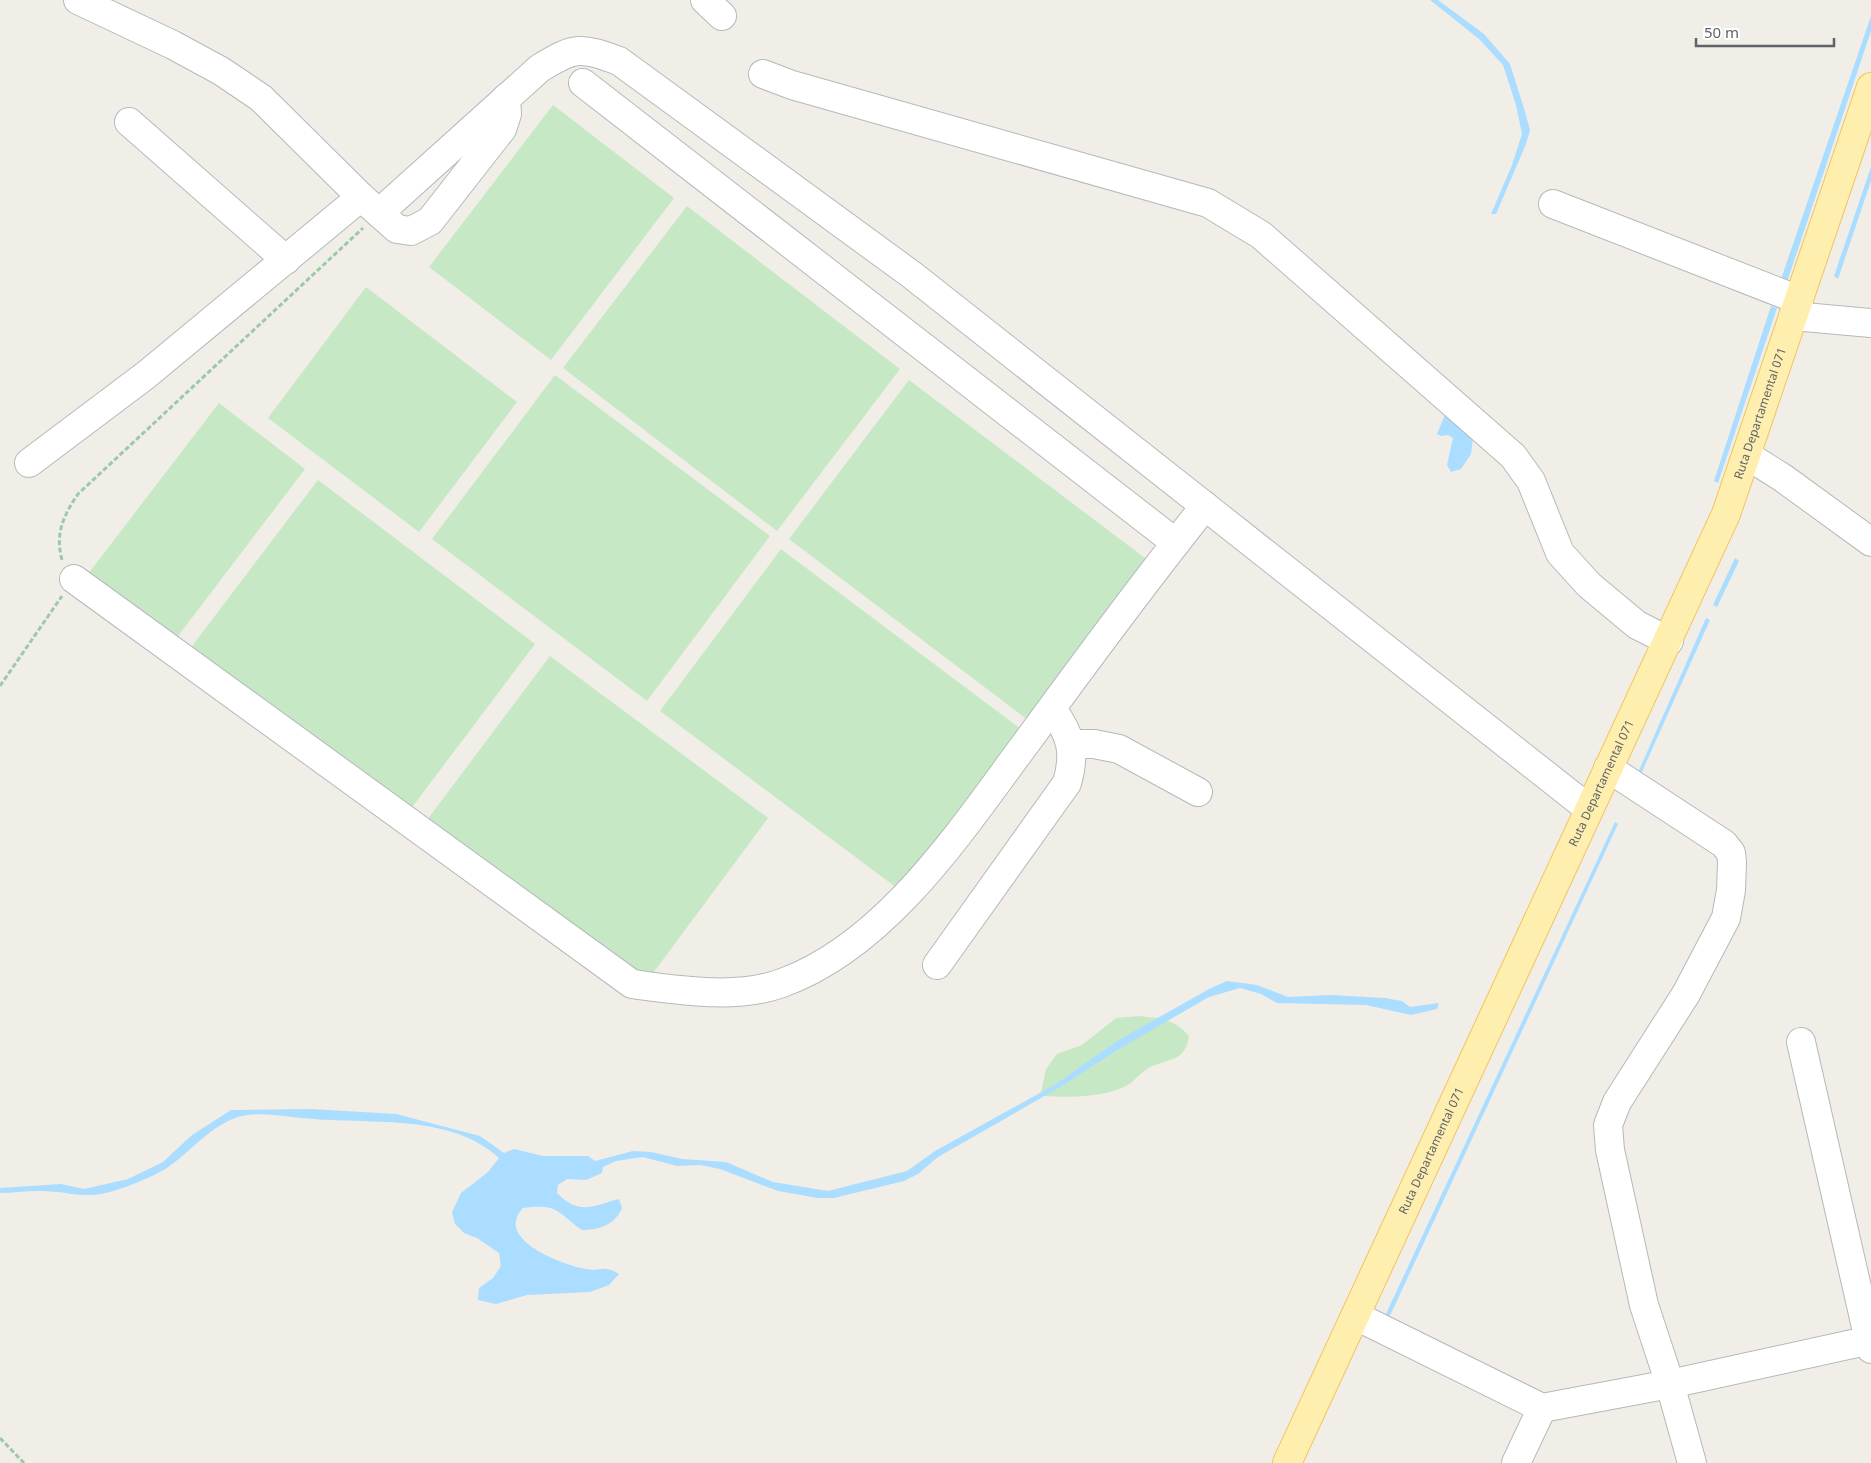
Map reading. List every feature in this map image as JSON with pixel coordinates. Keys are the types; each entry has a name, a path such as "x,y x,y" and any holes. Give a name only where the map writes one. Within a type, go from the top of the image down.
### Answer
{"main road":[{"name":"Ruta Departamental 071","path":"1287,1463 1608,768 1669,641 1726,514 1748,456 1871,87"}],"street":[{"path":"78,0 173,45 221,71 261,98 370,205 398,229 411,231 430,221 502,129 507,114 506,98"},
{"path":"29,463 146,375 286,260 370,205 506,98 540,68 565,52 590,50 619,61 912,275 1589,809"},
{"path":"763,74 792,85 1208,203 1261,235 1513,456 1531,481 1560,553 1589,585 1636,625 1669,641"},
{"path":"583,83 1176,543"},
{"path":"129,122 286,260"},
{"path":"1553,204 1796,308 1871,323"},
{"path":"1748,456 1784,478 1871,542"},
{"path":"74,579 632,984 707,991 744,991 782,984 838,956 881,922 979,809 1205,506"},
{"path":"937,965 1067,783 1073,764 1071,744 1064,725 1052,709"},
{"path":"1071,744 1094,744 1119,749 1198,792"},
{"path":"1608,768 1724,844 1730,853 1732,862 1731,890 1726,918 1686,994 1617,1102 1608,1125 1610,1150 1644,1305 1670,1384 1692,1463"},
{"path":"1356,1316 1542,1408 1870,1343 1801,1042"},
{"path":"1516,1463 1542,1408"}],"path":[{"path":"0,686 74,579 63,566 59,548 60,529 65,513 78,494 370,205"},
{"path":"0,1438 24,1463"}],"green space":[{"path":"553,105 674,198 551,360 429,267"},
{"path":"687,206 900,369 777,531 563,368"},
{"path":"366,287 517,402 419,532 268,418"},
{"path":"555,375 770,536 647,701 432,539"},
{"path":"909,380 1149,561 1028,720 789,539"},
{"path":"219,403 305,469 175,640 88,574"},
{"path":"318,480 535,644 407,814 189,650"},
{"path":"781,549 1021,729 901,891 660,711"},
{"path":"550,656 768,818 639,992 421,828"},
{"path":"1139,1016 1167,1020 1178,1026 1189,1036 1184,1051 1176,1058 1150,1067 1132,1082 1118,1090 1097,1095 1064,1097 1045,1096 1041,1092 1046,1069 1057,1054 1082,1045 1116,1018"}],"water":[{"path":"1430,0 1438,0 1484,34 1510,64 1526,115 1530,130 1526,144 1496,214 1491,214 1512,165 1522,134 1516,105 1503,65 1479,39"},
{"path":"1871,16 1871,31 1787,282 1780,282"},
{"path":"1871,167 1871,181 1838,279 1834,276"},
{"path":"1771,306 1777,308 1718,483 1714,481"},
{"path":"1447,410 1473,438 1471,454 1461,469 1451,472 1447,465 1453,438 1448,435 1441,436 1437,434"},
{"path":"1735,558 1739,561 1717,607 1713,605"},
{"path":"1706,618 1710,620 1636,785 1633,784"},
{"path":"1615,822 1618,824 1388,1320 1385,1316"},
{"path":"1227,981 1257,985 1288,997 1331,995 1385,998 1402,1001 1410,1007 1439,1003 1437,1009 1411,1015 1366,1005 1277,1003 1261,994 1240,988 1209,997 1117,1050 1062,1086 938,1157 918,1174 904,1181 834,1198 818,1198 778,1191 720,1169 700,1165 677,1166 643,1157 616,1161 603,1167 602,1173 586,1180 567,1179 558,1185 557,1193 573,1205 580,1207 594,1206 619,1199 622,1208 619,1214 606,1225 600,1228 582,1230 556,1210 543,1207 523,1208 517,1217 516,1227 520,1236 540,1252 577,1267 591,1270 609,1269 619,1274 609,1285 590,1292 527,1295 496,1304 478,1300 479,1288 493,1278 501,1266 499,1253 477,1238 464,1233 455,1224 452,1212 461,1193 488,1172 499,1158 480,1144 459,1134 435,1128 411,1124 314,1119 269,1114 242,1116 232,1119 213,1130 179,1159 164,1169 123,1188 94,1195 45,1191 0,1193 0,1188 61,1184 84,1189 128,1179 163,1162 192,1135 231,1110 311,1109 396,1114 480,1136 504,1153 514,1149 543,1156 588,1156 595,1161 633,1151 651,1152 682,1159 726,1162 773,1182 828,1191 907,1171 935,1151 1056,1084 1117,1041 1209,989"}]}
